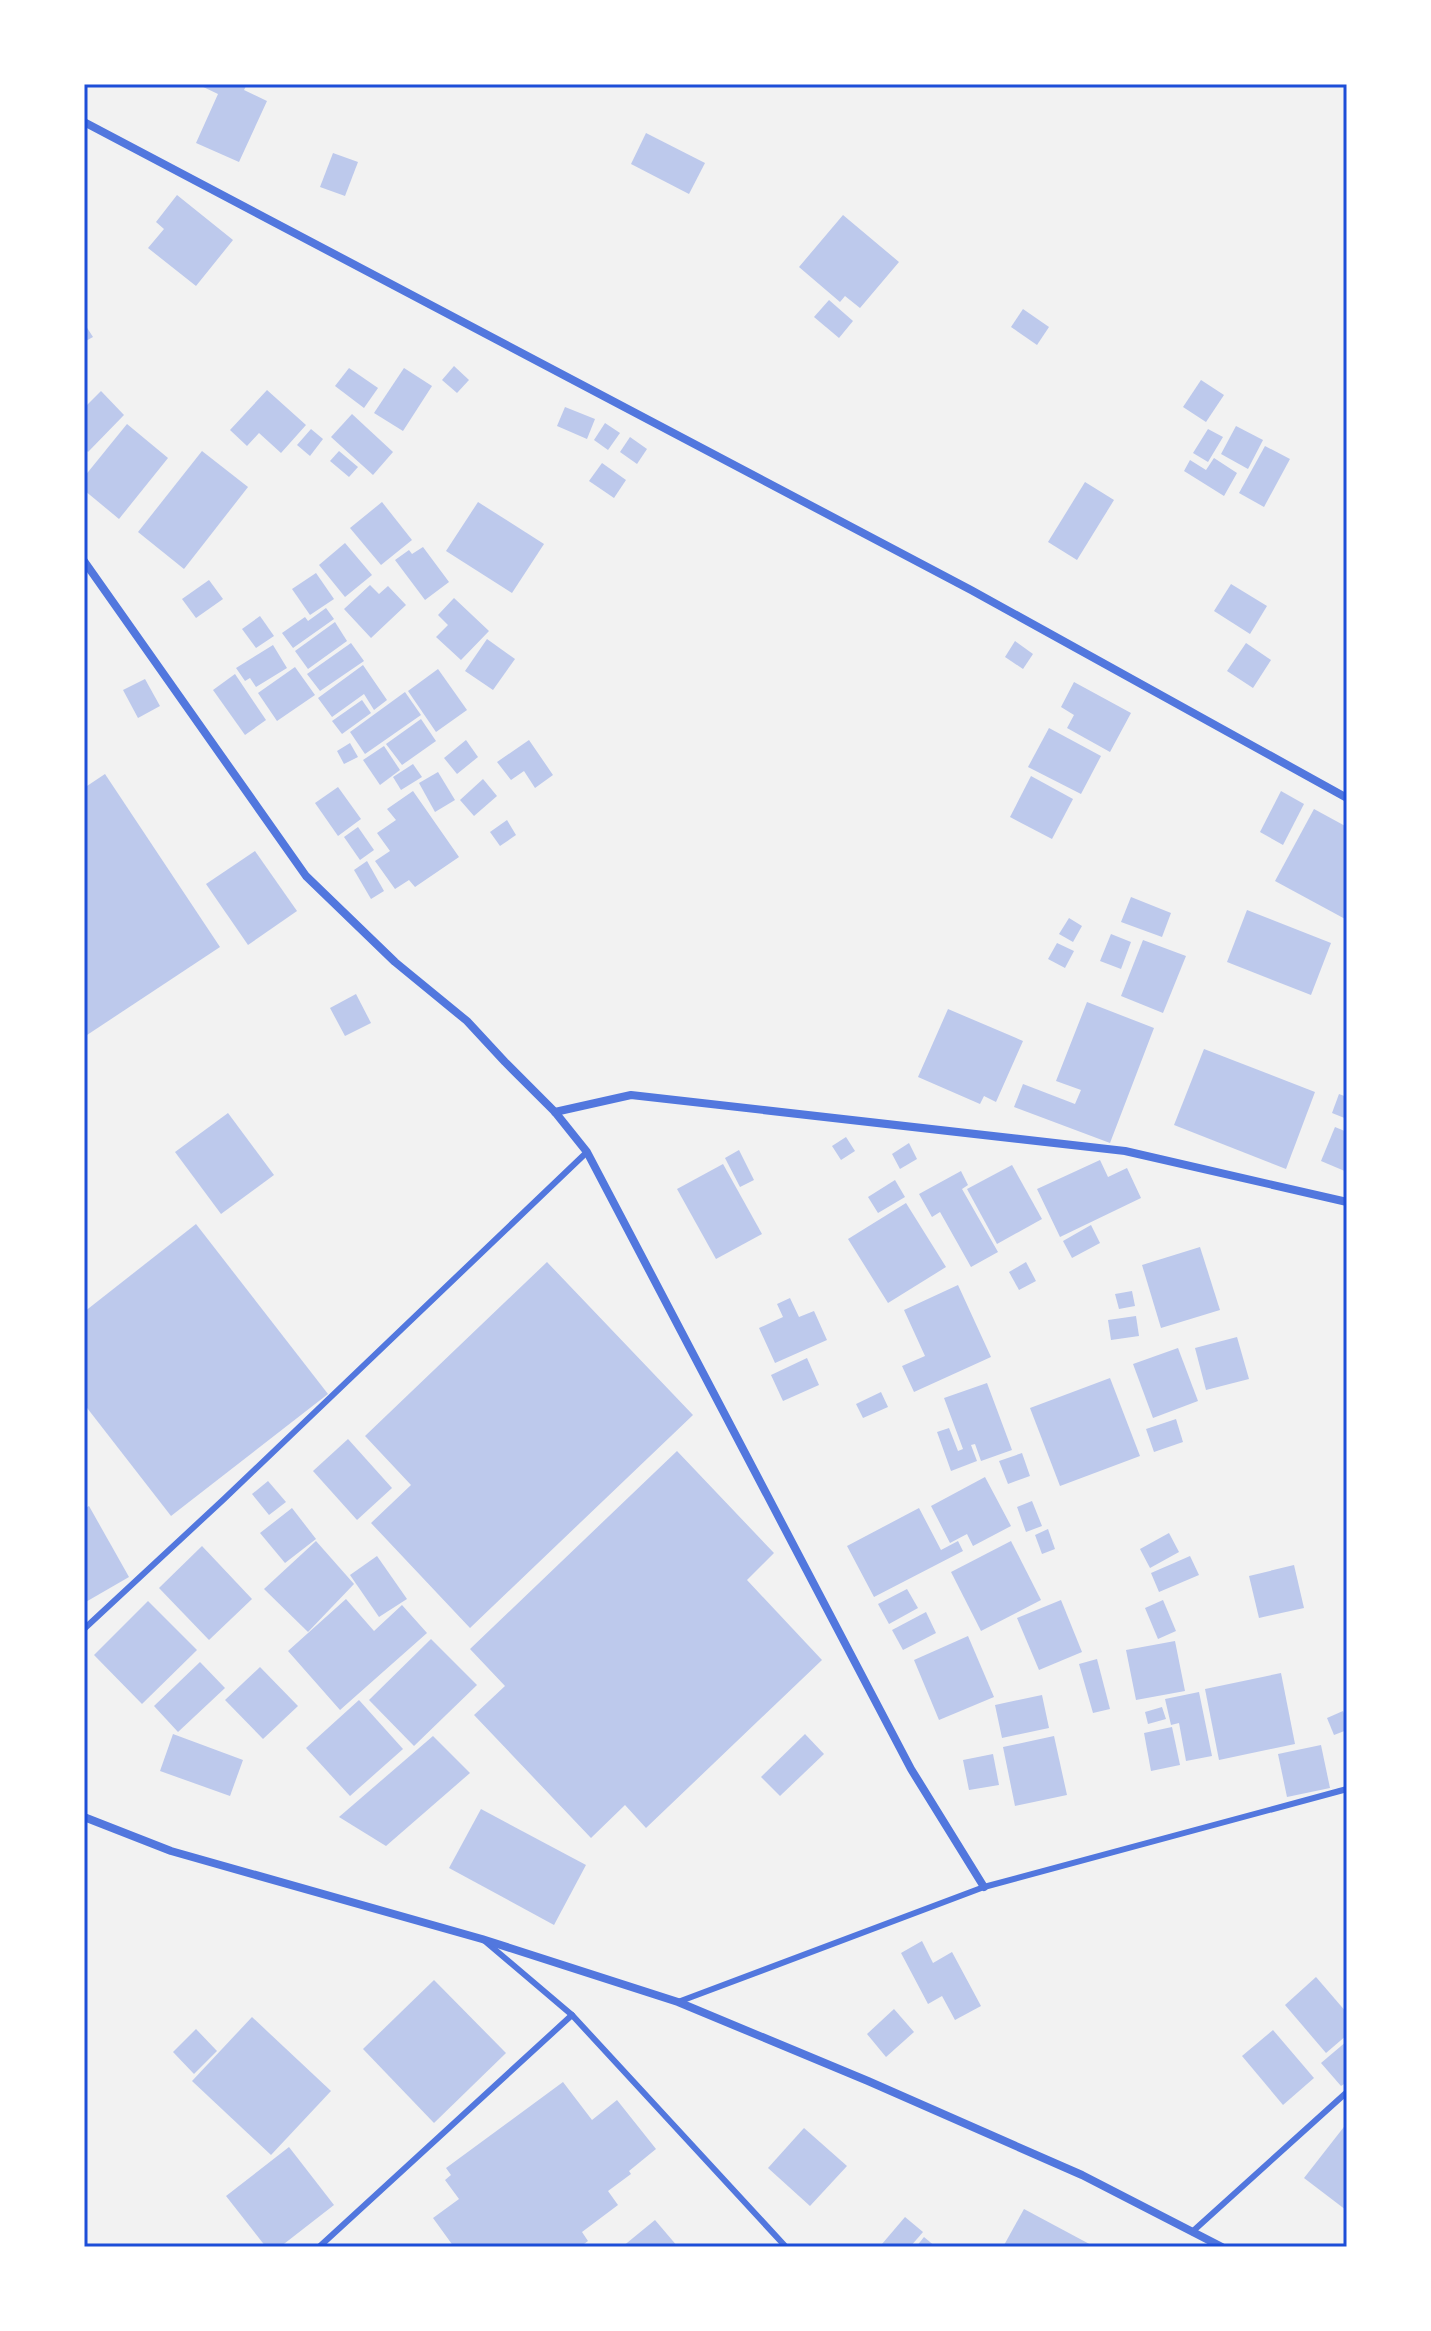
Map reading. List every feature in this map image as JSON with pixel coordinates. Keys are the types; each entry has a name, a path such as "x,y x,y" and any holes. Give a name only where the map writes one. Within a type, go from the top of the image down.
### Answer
{"street":[{"path":"84,122 971,590 1347,798"},
{"path":"84,561 306,876 395,962 467,1021 555,1112 587,1152 911,1769 984,1887"},
{"path":"555,1112 631,1095 1125,1151 1347,1202"},
{"path":"84,1817 171,1851 482,1939 678,2002 1082,2175 1222,2247"}],"lane":[{"path":"84,1629 587,1152"},
{"path":"678,2002 984,1887 1347,1789"},
{"path":"482,1939 572,2015 786,2247"},
{"path":"319,2247 572,2015"},
{"path":"1192,2232 1347,2092"}],"building":[{"path":"197,84 247,84 244,90 267,101 239,162 196,143 218,94"},
{"path":"646,133 705,163 689,194 631,164"},
{"path":"333,153 358,162 345,196 320,187"},
{"path":"177,195 233,240 196,286 148,248 164,229 156,222"},
{"path":"843,215 899,262 860,308 845,296 840,302 799,267"},
{"path":"829,300 853,321 839,338 814,317"},
{"path":"1023,309 1049,327 1037,345 1011,327"},
{"path":"84,323 93,337 84,342"},
{"path":"454,366 469,380 457,393 442,380"},
{"path":"349,368 378,388 364,408 335,386"},
{"path":"404,368 432,386 403,431 374,413"},
{"path":"1201,380 1224,395 1206,422 1183,407"},
{"path":"267,390 306,425 281,453 259,433 247,446 230,430"},
{"path":"101,391 124,415 88,452 84,448 84,408"},
{"path":"565,407 595,419 587,439 557,426"},
{"path":"352,414 393,452 373,475 331,437"},
{"path":"605,423 620,433 608,450 594,440"},
{"path":"127,424 168,458 119,519 84,490 84,477"},
{"path":"1236,426 1263,440 1248,469 1221,454"},
{"path":"311,429 323,439 310,456 297,445"},
{"path":"1208,429 1223,437 1208,462 1193,453"},
{"path":"630,437 647,449 637,464 620,452"},
{"path":"1265,446 1290,459 1264,507 1239,493"},
{"path":"202,451 248,487 184,569 138,532"},
{"path":"339,451 358,467 349,477 330,461"},
{"path":"1214,458 1237,473 1224,496 1184,471 1190,460 1206,470"},
{"path":"602,463 626,480 614,498 589,481"},
{"path":"1085,482 1114,500 1077,560 1048,542"},
{"path":"382,502 412,540 381,565 350,528"},
{"path":"478,502 544,544 512,593 446,551"},
{"path":"345,543 372,575 345,597 319,565"},
{"path":"423,547 449,582 425,600 395,560 409,550 412,554"},
{"path":"316,573 334,599 310,615 292,589"},
{"path":"209,580 223,599 196,618 182,599"},
{"path":"1231,584 1267,606 1250,634 1214,611"},
{"path":"370,585 379,594 388,586 406,605 371,638 344,609"},
{"path":"454,598 489,631 461,660 436,637 448,625 438,615"},
{"path":"326,608 334,619 293,648 282,633 305,617 308,621"},
{"path":"260,616 274,636 256,648 242,629"},
{"path":"335,622 347,641 308,669 295,651"},
{"path":"487,639 515,659 493,690 465,671"},
{"path":"1015,641 1033,654 1023,669 1005,657"},
{"path":"351,643 364,661 320,691 307,674"},
{"path":"1246,643 1271,660 1253,688 1227,671"},
{"path":"273,645 287,668 256,687 250,678 245,681 236,668"},
{"path":"363,665 387,700 374,710 364,694 332,717 318,698"},
{"path":"295,667 315,695 277,721 258,693"},
{"path":"438,669 467,710 436,732 408,691"},
{"path":"235,674 266,720 245,735 213,690"},
{"path":"145,679 160,706 138,718 123,690"},
{"path":"1074,682 1131,713 1110,752 1067,728 1074,715 1061,707"},
{"path":"405,692 421,715 365,754 350,732"},
{"path":"362,700 371,713 342,734 332,721"},
{"path":"421,719 436,741 402,765 386,744"},
{"path":"1049,728 1101,756 1081,794 1028,767"},
{"path":"466,740 478,757 457,774 444,758"},
{"path":"529,740 553,775 535,788 524,771 511,780 497,762"},
{"path":"350,743 358,757 344,764 337,751"},
{"path":"384,746 400,770 380,785 363,760"},
{"path":"413,764 422,777 401,790 393,777"},
{"path":"438,772 455,800 435,812 419,783"},
{"path":"105,774 220,947 84,1037 84,788"},
{"path":"1031,776 1073,799 1052,839 1010,817"},
{"path":"483,779 497,796 474,816 460,800"},
{"path":"338,787 361,819 338,836 315,803"},
{"path":"413,791 459,857 415,887 409,880 395,889 375,861 390,851 377,833 396,820 387,809"},
{"path":"1281,791 1304,804 1283,845 1260,832"},
{"path":"1314,809 1347,827 1347,920 1275,881"},
{"path":"507,820 516,835 500,846 490,832"},
{"path":"358,827 374,850 360,860 344,837"},
{"path":"255,851 297,911 248,945 206,884"},
{"path":"367,861 384,891 371,899 354,870"},
{"path":"1131,897 1171,913 1162,937 1121,922"},
{"path":"1247,910 1331,943 1311,995 1227,962"},
{"path":"1069,918 1082,926 1073,942 1059,934"},
{"path":"1111,934 1131,942 1121,969 1100,961"},
{"path":"1143,940 1186,956 1163,1013 1121,996"},
{"path":"1057,943 1074,951 1065,968 1048,959"},
{"path":"356,994 371,1023 345,1036 330,1008"},
{"path":"1087,1002 1154,1028 1110,1143 1014,1107 1023,1084 1075,1104 1081,1090 1056,1081"},
{"path":"948,1009 1023,1041 996,1102 984,1096 980,1104 918,1077"},
{"path":"1204,1049 1315,1092 1286,1169 1174,1125"},
{"path":"1339,1094 1347,1097 1347,1119 1332,1113"},
{"path":"228,1113 274,1175 221,1214 175,1152"},
{"path":"1335,1127 1347,1132 1347,1172 1321,1161"},
{"path":"846,1137 855,1151 841,1160 832,1146"},
{"path":"909,1143 917,1159 900,1169 892,1154"},
{"path":"739,1150 754,1180 740,1187 725,1158"},
{"path":"1100,1160 1108,1177 1127,1168 1141,1198 1060,1237 1037,1189"},
{"path":"723,1164 762,1234 716,1259 677,1189"},
{"path":"1012,1165 1042,1219 997,1244 967,1189"},
{"path":"961,1171 968,1185 962,1189 998,1252 971,1267 940,1212 932,1217 919,1194"},
{"path":"895,1180 905,1197 878,1213 868,1197"},
{"path":"906,1203 946,1267 888,1303 848,1239"},
{"path":"196,1224 328,1394 171,1516 84,1404 84,1312"},
{"path":"1091,1225 1100,1243 1072,1258 1063,1241"},
{"path":"1200,1247 1220,1310 1161,1328 1142,1265"},
{"path":"547,1262 693,1415 470,1628 371,1523 411,1485 365,1436"},
{"path":"1026,1262 1036,1281 1019,1290 1009,1272"},
{"path":"958,1285 991,1357 914,1392 902,1366 925,1356 904,1310"},
{"path":"1132,1291 1135,1306 1119,1309 1115,1294"},
{"path":"790,1298 799,1317 814,1311 827,1340 775,1363 759,1328 783,1317 777,1304"},
{"path":"1136,1316 1139,1336 1111,1340 1108,1320"},
{"path":"1237,1337 1249,1379 1206,1390 1195,1348"},
{"path":"1178,1348 1198,1401 1153,1418 1133,1364"},
{"path":"807,1358 819,1385 783,1401 771,1375"},
{"path":"1110,1378 1140,1456 1060,1486 1030,1408"},
{"path":"987,1383 1012,1450 981,1461 975,1444 971,1445 977,1461 951,1471 937,1432 949,1428 958,1451 963,1449 944,1398"},
{"path":"881,1392 888,1407 863,1418 856,1404"},
{"path":"1176,1419 1183,1442 1154,1452 1146,1429"},
{"path":"348,1439 392,1488 357,1520 313,1471"},
{"path":"677,1451 774,1553 747,1580 822,1660 646,1828 625,1805 591,1838 474,1715 505,1686 470,1649"},
{"path":"1022,1453 1030,1476 1008,1484 999,1461"},
{"path":"985,1477 1011,1526 973,1546 967,1534 950,1543 931,1506"},
{"path":"268,1481 286,1502 269,1515 252,1494"},
{"path":"1032,1501 1042,1526 1026,1532 1017,1507"},
{"path":"89,1506 129,1577 84,1603 84,1509"},
{"path":"292,1508 316,1539 285,1563 260,1533"},
{"path":"919,1508 941,1550 958,1541 963,1551 874,1597 847,1546"},
{"path":"1048,1529 1055,1549 1042,1554 1035,1535"},
{"path":"1169,1533 1179,1552 1150,1568 1140,1549"},
{"path":"316,1541 354,1584 308,1632 264,1589"},
{"path":"1011,1541 1041,1600 981,1631 951,1572"},
{"path":"202,1546 252,1599 209,1640 159,1588"},
{"path":"377,1556 407,1599 379,1617 350,1575"},
{"path":"1190,1556 1199,1575 1159,1592 1151,1573"},
{"path":"1294,1565 1304,1608 1259,1618 1249,1576"},
{"path":"907,1589 918,1608 889,1624 878,1604"},
{"path":"346,1599 374,1631 402,1605 427,1633 340,1710 288,1651"},
{"path":"1061,1600 1082,1652 1039,1670 1017,1618"},
{"path":"1163,1600 1176,1631 1158,1639 1145,1608"},
{"path":"148,1601 197,1650 142,1704 94,1655"},
{"path":"926,1612 936,1633 903,1650 892,1630"},
{"path":"968,1636 994,1697 939,1720 914,1660"},
{"path":"431,1639 477,1685 414,1746 369,1700"},
{"path":"1175,1641 1185,1691 1136,1700 1126,1650"},
{"path":"1097,1659 1110,1709 1093,1713 1079,1664"},
{"path":"200,1662 225,1688 178,1732 154,1706"},
{"path":"260,1667 298,1706 263,1739 225,1700"},
{"path":"1281,1673 1295,1744 1219,1760 1205,1689"},
{"path":"1199,1692 1212,1756 1186,1761 1179,1723 1171,1725 1165,1699"},
{"path":"1042,1695 1049,1728 1002,1738 995,1705"},
{"path":"359,1700 403,1749 350,1796 306,1748"},
{"path":"1162,1707 1166,1719 1148,1724 1145,1712"},
{"path":"1343,1711 1347,1730 1334,1735 1327,1718"},
{"path":"1172,1727 1180,1765 1151,1771 1144,1733"},
{"path":"173,1734 243,1760 230,1796 160,1771"},
{"path":"805,1734 824,1754 780,1796 761,1777"},
{"path":"433,1736 470,1773 386,1846 339,1817"},
{"path":"1054,1736 1067,1795 1015,1806 1003,1747"},
{"path":"1321,1745 1330,1788 1287,1797 1278,1754"},
{"path":"993,1754 999,1785 969,1790 963,1760"},
{"path":"481,1809 586,1865 554,1925 449,1868"},
{"path":"922,1941 933,1963 952,1952 981,2006 955,2020 942,1996 928,2004 901,1953"},
{"path":"1316,1977 1347,2013 1347,2035 1326,2053 1285,2005"},
{"path":"434,1980 506,2053 434,2123 363,2049"},
{"path":"894,2009 914,2032 886,2057 867,2034"},
{"path":"252,2017 331,2091 271,2155 192,2081"},
{"path":"196,2029 217,2051 194,2074 173,2052"},
{"path":"1273,2030 1314,2078 1283,2105 1242,2056"},
{"path":"1347,2041 1347,2082 1341,2086 1321,2063"},
{"path":"563,2082 592,2120 617,2100 656,2149 608,2191 618,2205 582,2232 588,2241 580,2247 454,2247 433,2218 459,2199 445,2180 451,2175 446,2168"},
{"path":"1347,2123 1347,2209 1346,2210 1304,2178"},
{"path":"804,2128 847,2166 810,2206 768,2168"},
{"path":"289,2147 334,2205 280,2247 266,2247 226,2196"},
{"path":"1024,2209 1095,2247 1003,2247"},
{"path":"905,2217 923,2232 910,2247 885,2247 882,2244"},
{"path":"655,2220 678,2247 622,2247"},
{"path":"924,2237 936,2247 916,2247"}]}
